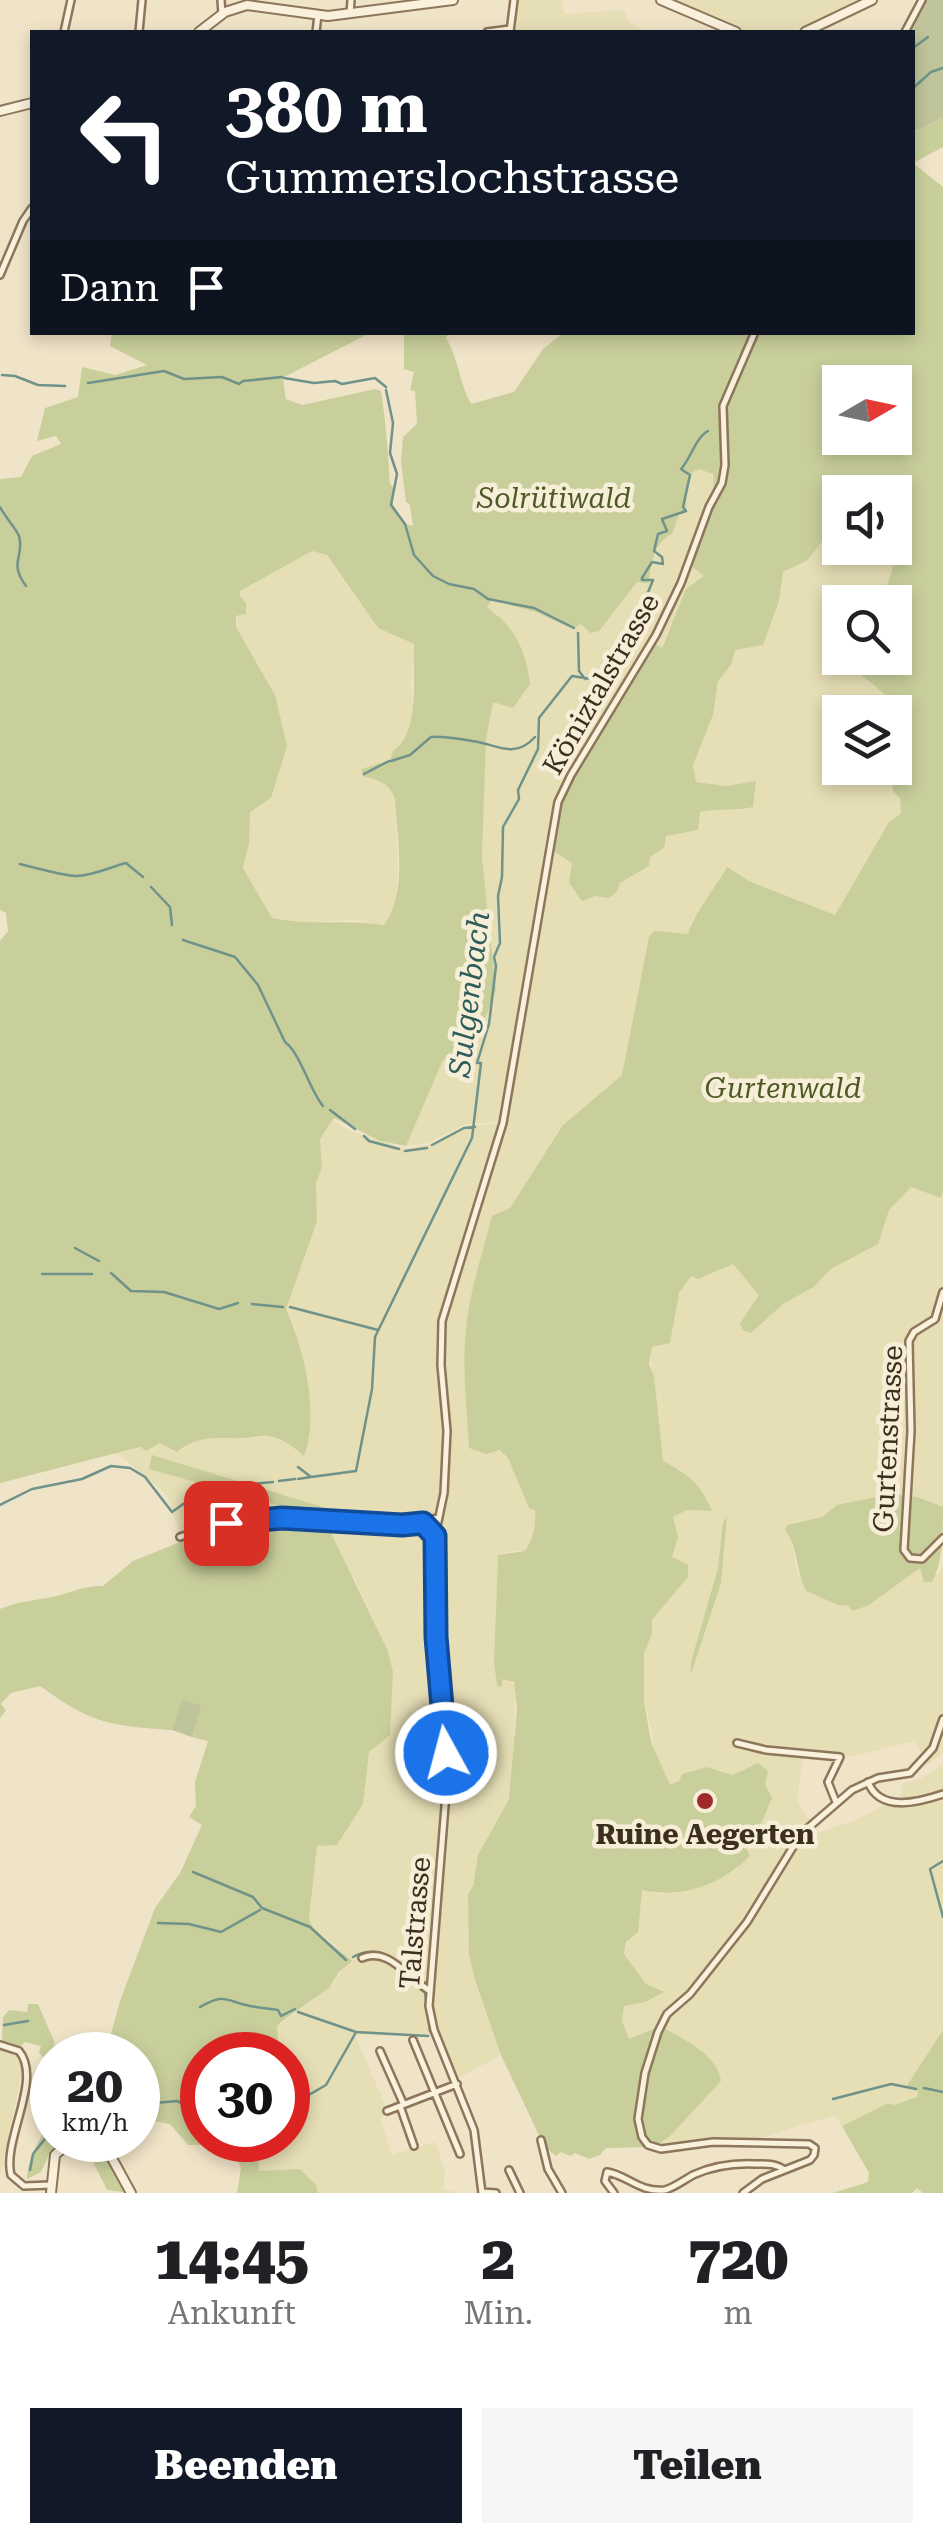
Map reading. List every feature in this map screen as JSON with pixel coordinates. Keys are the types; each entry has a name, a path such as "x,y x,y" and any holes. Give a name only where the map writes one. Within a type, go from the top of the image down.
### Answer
{"street":[{"path":"64,30 71,0"},
{"path":"139,30 142,0"},
{"path":"221,0 222,14"},
{"path":"350,14 351,0"},
{"path":"201,30 222,14 260,2 318,16 452,0"},
{"path":"510,30 512,0"},
{"path":"662,0 731,30"},
{"path":"808,30 872,0"},
{"path":"906,30 922,0"},
{"path":"316,30 318,16"},
{"path":"0,112 30,104"},
{"path":"0,275 30,211"},
{"name":"Köniztalstrasse","path":"441,1708 435,1536 444,1493 447,1431 440,1365 442,1322 503,1124 558,802 570,774 656,636 681,583 708,508 722,482 726,465 723,406 753,335"},
{"name":"Gurtenstrasse","path":"943,1292 937,1316 914,1332 909,1341 911,1431 904,1550 910,1558 922,1558 943,1538"},
{"path":"180,1537 219,1524 282,1518 402,1525 438,1517"},
{"path":"423,1523 435,1536"},
{"name":"Talstrasse","path":"441,1708 447,1782 437,1936 426,1989 432,2022 478,2143 482,2192"},
{"path":"743,2193 756,2182 810,2160 816,2152 814,2146 713,2142 655,2148 642,2138 638,2120 645,2073 662,2021 729,1947 792,1846 836,1802 868,1782 910,1773 936,1742 943,1718"},
{"path":"737,1743 766,1750 840,1757 828,1782 836,1802"},
{"path":"868,1782 875,1795 891,1802 913,1803 943,1794"},
{"path":"362,1958 372,1954 386,1958 426,1989"},
{"path":"413,2040 460,2154"},
{"path":"0,2046 19,2050 26,2065 10,2159 11,2175 27,2186 51,2189 54,2162"},
{"path":"380,2051 414,2146"},
{"path":"387,2110 456,2084"},
{"path":"541,2140 548,2169 562,2193"},
{"path":"114,2162 131,2193"},
{"path":"614,2193 606,2181 607,2172 632,2186 653,2191 728,2164 779,2165 784,2170"},
{"path":"509,2170 520,2193"},
{"path":"482,2192 496,2193"}],"shaded area":[{"path":"508,0 562,0 564,14 624,10 629,22 643,30 506,30"},
{"path":"661,0 863,0 822,22 789,30 729,30"},
{"path":"693,472 712,472 715,484 710,497 704,576 669,628 555,852 572,863 572,873 595,896 609,898 620,883 648,866 665,836 700,812 753,807 756,781 726,786 696,782 693,765 713,715 718,681 731,665 735,650 779,601 783,572 808,560 822,541 822,565 893,567 887,585 822,585 822,675 862,675 887,695 822,695 822,785 892,785 900,798 902,813 888,823 835,915 749,881 727,868 691,923 688,934 649,937 622,1075 563,1125 510,1208 492,1216 466,1329 468,1430 508,1458 536,1519 525,1551 498,1556 494,1663 497,1686 501,1679 510,1678 516,1688 512,1775 509,1799 487,1838 470,1891 475,1980 501,2055 460,2077 457,2071 453,2072 438,2037 355,2035 388,2112 380,2117 392,2155 435,2142 445,2171 443,2189 459,2193 318,2193 316,2185 259,2171 258,2162 310,2162 310,2032 276,2032 277,2027 329,1988 347,1964 337,1946 314,1930 309,1919 317,1845 337,1845 363,1804 369,1752 390,1734 393,1672 388,1651 356,1581 310,1524 207,1531 182,1540 167,1495 117,1453 208,1437 266,1435 290,1444 303,1455 296,1331 285,1309 317,1221 316,1183 322,1168 320,1139 333,1120 348,1130 405,1149 432,1144 470,1125 498,1124 501,1128 503,1119 466,1124 428,1143 406,1146 443,1059 496,991 482,857 486,740 499,615 486,607 491,600 497,600 536,612 571,629 605,621 650,566 665,538 672,534 680,512 686,512 687,484"},
{"path":"312,551 326,555 378,628 414,644 414,716 403,744 390,760 363,776 379,779 393,791 395,799 396,909 384,925 353,920 297,923 271,918 243,868 250,812 275,695 236,627 240,591"},
{"path":"911,1187 941,1198 943,1192 943,1507 903,1495 837,1505 822,1517 790,1524 785,1530 806,1591 849,1606 853,1611 869,1605 920,1567 938,1575 943,1565 943,1753 927,1765 915,1741 854,1756 804,1748 797,1800 818,1833 858,1819 900,1796 903,1783 920,1779 943,1764 943,2030 906,2087 919,2091 917,2097 894,2105 888,2103 842,2126 835,2115 747,2142 655,2147 721,2081 662,2026 629,2039 621,2021 624,2006 646,1984 624,1954 642,1890 660,1894 726,1875 737,1869 746,1850 733,1775 722,1770 699,1769 682,1774 670,1786 651,1742 653,1735 644,1701 644,1653 652,1634 652,1620 688,1577 672,1557 672,1517 687,1510 711,1511 682,1470 663,1462 651,1347 661,1346 683,1284 691,1276 698,1279 732,1264 760,1295 783,1304 814,1287 831,1269 878,1244 889,1209"},
{"path":"0,2048 19,2053 23,2064 0,2178"}],"green space":[{"path":"925,0 943,0 943,117 915,130 915,30 909,30"},
{"path":"943,117 943,147 915,162 915,130"},
{"path":"915,165 943,187 943,1192 941,1198 911,1187 889,1210 878,1244 831,1269 814,1287 783,1304 751,1333 743,1330 740,1323 759,1295 733,1264 698,1279 691,1276 679,1293 670,1343 652,1347 649,1364 654,1376 663,1461 693,1481 712,1511 687,1510 673,1517 678,1537 672,1557 688,1565 688,1577 652,1620 652,1634 644,1653 644,1701 651,1742 670,1785 679,1781 682,1774 707,1767 733,1775 758,1763 768,1771 765,1785 772,1798 755,1838 745,1845 750,1856 727,1875 700,1887 672,1893 642,1890 638,1932 626,1942 624,1954 646,1984 664,1992 645,2002 624,2006 622,2021 629,2039 658,2027 650,2038 654,2039 661,2026 706,2055 721,2081 655,2147 606,2148 589,2159 575,2153 570,2156 561,2152 556,2156 544,2146 501,2055 469,1954 468,1894 478,1855 509,1799 517,1708 514,1682 502,1679 502,1687 497,1686 494,1663 498,1555 525,1551 535,1515 508,1458 499,1450 487,1454 469,1448 464,1359 470,1301 492,1216 510,1208 563,1125 622,1075 649,937 654,931 688,934 727,867 749,881 835,915 889,822 901,813 900,798 892,785 912,785 912,695 884,695 862,676 912,675 912,585 887,585 891,565 912,565 912,475 822,475 822,541 808,560 783,572 779,601 763,645 735,650 731,665 718,681 713,715 693,765 696,782 726,786 756,781 753,807 700,812 698,830 666,836 664,848 650,857 649,866 620,883 609,898 595,896 582,901 569,883 572,863 555,852 554,830 560,804 605,716 652,642 662,648 686,589 704,576 689,564 709,507 713,474 699,469 693,472 687,484 686,512 680,512 672,534 658,548 649,583 637,582 599,631 590,633 581,624 572,629 536,612 491,600 487,607 512,631 522,650 530,684 513,708 493,702 486,740 482,857 496,990 470,1058 443,1060 406,1146 380,1141 334,1118 320,1139 322,1168 316,1183 317,1221 286,1309 308,1382 310,1421 304,1456 279,1439 263,1435 193,1442 177,1452 160,1443 146,1451 140,1447 0,1483 0,941 8,931 6,913 0,910 0,479 21,477 32,456 61,444 56,436 37,441 45,408 78,397 82,367 115,375 147,365 110,346 112,335 366,335 286,376 286,399 302,405 375,389 381,391 390,484 395,489 392,503 404,523 413,526 401,461 403,437 417,424 415,391 410,390 414,372 404,369 404,335 448,335 471,404 514,392 543,349 560,335 915,335","holes":["312,551 327,555 378,628 414,644 413,703 408,731 390,760 362,769 362,776 382,783 395,799 399,881 391,912 384,925 272,918 243,868 250,812 271,798 287,746 275,695 236,627 236,616 246,614 240,591"]},
{"path":"152,1455 326,1508 324,1518 149,1469"},
{"path":"891,1494 917,1497 943,1507 940,1557 932,1582 924,1582 920,1568 869,1605 853,1611 806,1591 785,1530 787,1525 822,1517 837,1505"},
{"path":"727,1516 721,1583 691,1674 718,1568"},
{"path":"310,1524 331,1533 388,1651 393,1672 390,1735 369,1752 363,1804 337,1845 317,1846 309,1919 314,1930 352,1961 329,1988 281,2022 277,2032 180,2032 180,2136 170,2124 160,2122 160,2032 112,2032 155,1908 180,1873 202,1825 189,1817 196,1806 195,1782 208,1741 192,1737 202,1706 182,1700 172,1730 132,1727 88,1715 40,1686 11,1693 1,1704 6,1710 0,1718 0,1609 103,1586 133,1561 207,1531"},
{"path":"182,1699 202,1706 192,1737 172,1730"},
{"path":"28,2004 38,2004 50,2032 30,2032 30,2043 25,2042 19,2048 2,2041 3,2017 9,2010 27,2012"},
{"path":"943,2030 943,2193 923,2193 917,2188 912,2193 833,2193 868,2182 869,2173 842,2126 888,2103 894,2105 917,2097 918,2091 906,2087"},
{"path":"30,2160 46,2162 41,2172 27,2179"},
{"path":"93,2162 111,2162 130,2193 107,2190"},
{"path":"239,2162 258,2162 259,2171 300,2169 316,2185 318,2193 237,2193"}],"waterway":[{"path":"915,47 928,37"},
{"name":"Sulgenbach","path":"915,86 931,72 943,68"},
{"name":"Sulgenbach","path":"729,399 758,335"},
{"path":"88,383 164,371 184,379 222,377 239,384 282,377"},
{"path":"2,375 38,385 65,386"},
{"path":"284,378 342,384 375,378 386,387"},
{"path":"386,390 393,423 390,453 397,474 391,505 405,524 414,555 433,576 449,584 474,589 488,599 534,608 574,628"},
{"name":"Sulgenbach","path":"613,664 653,580 642,578 652,562 663,564 662,557 654,551 658,534 667,531 662,519 686,511 683,507 690,475 681,469 708,431"},
{"path":"0,507 19,536 17,565 26,586"},
{"path":"578,633 579,671 585,679"},
{"name":"Sulgenbach","path":"298,1467 311,1477 356,1471 372,1389 375,1337 472,1138 481,1063 477,1063 489,1024 494,957 500,943 498,896 503,827 519,799 518,790 538,749 539,718 572,676 591,679 608,675 611,668"},
{"path":"391,761 410,755 431,737 505,749 520,748 535,737"},
{"path":"364,774 389,761"},
{"path":"20,864 76,876 126,863 143,877"},
{"path":"151,887 170,907 172,925"},
{"path":"183,940 235,957 258,985 285,1042 323,1106"},
{"path":"330,1110 355,1129"},
{"path":"432,1145 464,1128 475,1127"},
{"path":"364,1136 399,1149"},
{"path":"405,1151 427,1148"},
{"path":"75,1248 99,1261"},
{"path":"111,1273 131,1291 164,1292 219,1309 238,1303"},
{"path":"42,1274 92,1274"},
{"path":"252,1304 283,1307"},
{"path":"290,1307 378,1330"},
{"path":"0,1505 32,1489 82,1479 111,1466 130,1468 145,1477 172,1512 206,1488 273,1482"},
{"path":"298,1479 311,1477"},
{"path":"279,1481 295,1479"},
{"path":"943,1861 930,1869 943,1917"},
{"path":"193,1872 253,1897 262,1908 310,1927 346,1960"},
{"path":"158,1923 189,1924 221,1932 260,1910"},
{"path":"353,1957 375,1952 397,1962"},
{"path":"425,1992 430,2031"},
{"path":"200,2007 223,1999 278,2010 281,2016 295,2009"},
{"path":"298,2012 356,2032 428,2036"},
{"path":"4,2025 28,2021"},
{"path":"310,2094 326,2085 355,2034"},
{"path":"833,2099 891,2084 916,2089"},
{"path":"924,2088 943,2092"},
{"path":"160,2103 180,2102"},
{"path":"30,2170 32,2162"}],"place":[{"name":"Ruine Aegerten","path":"705,1801"}],"route":[{"path":"226,1523 282,1518 354,1520 423,1523 434,1531 438,1686 446,1753"}],"park label":[{"name":"Solrütiwald","path":"554,498"},
{"name":"Gurtenwald","path":"783,1088"}]}
